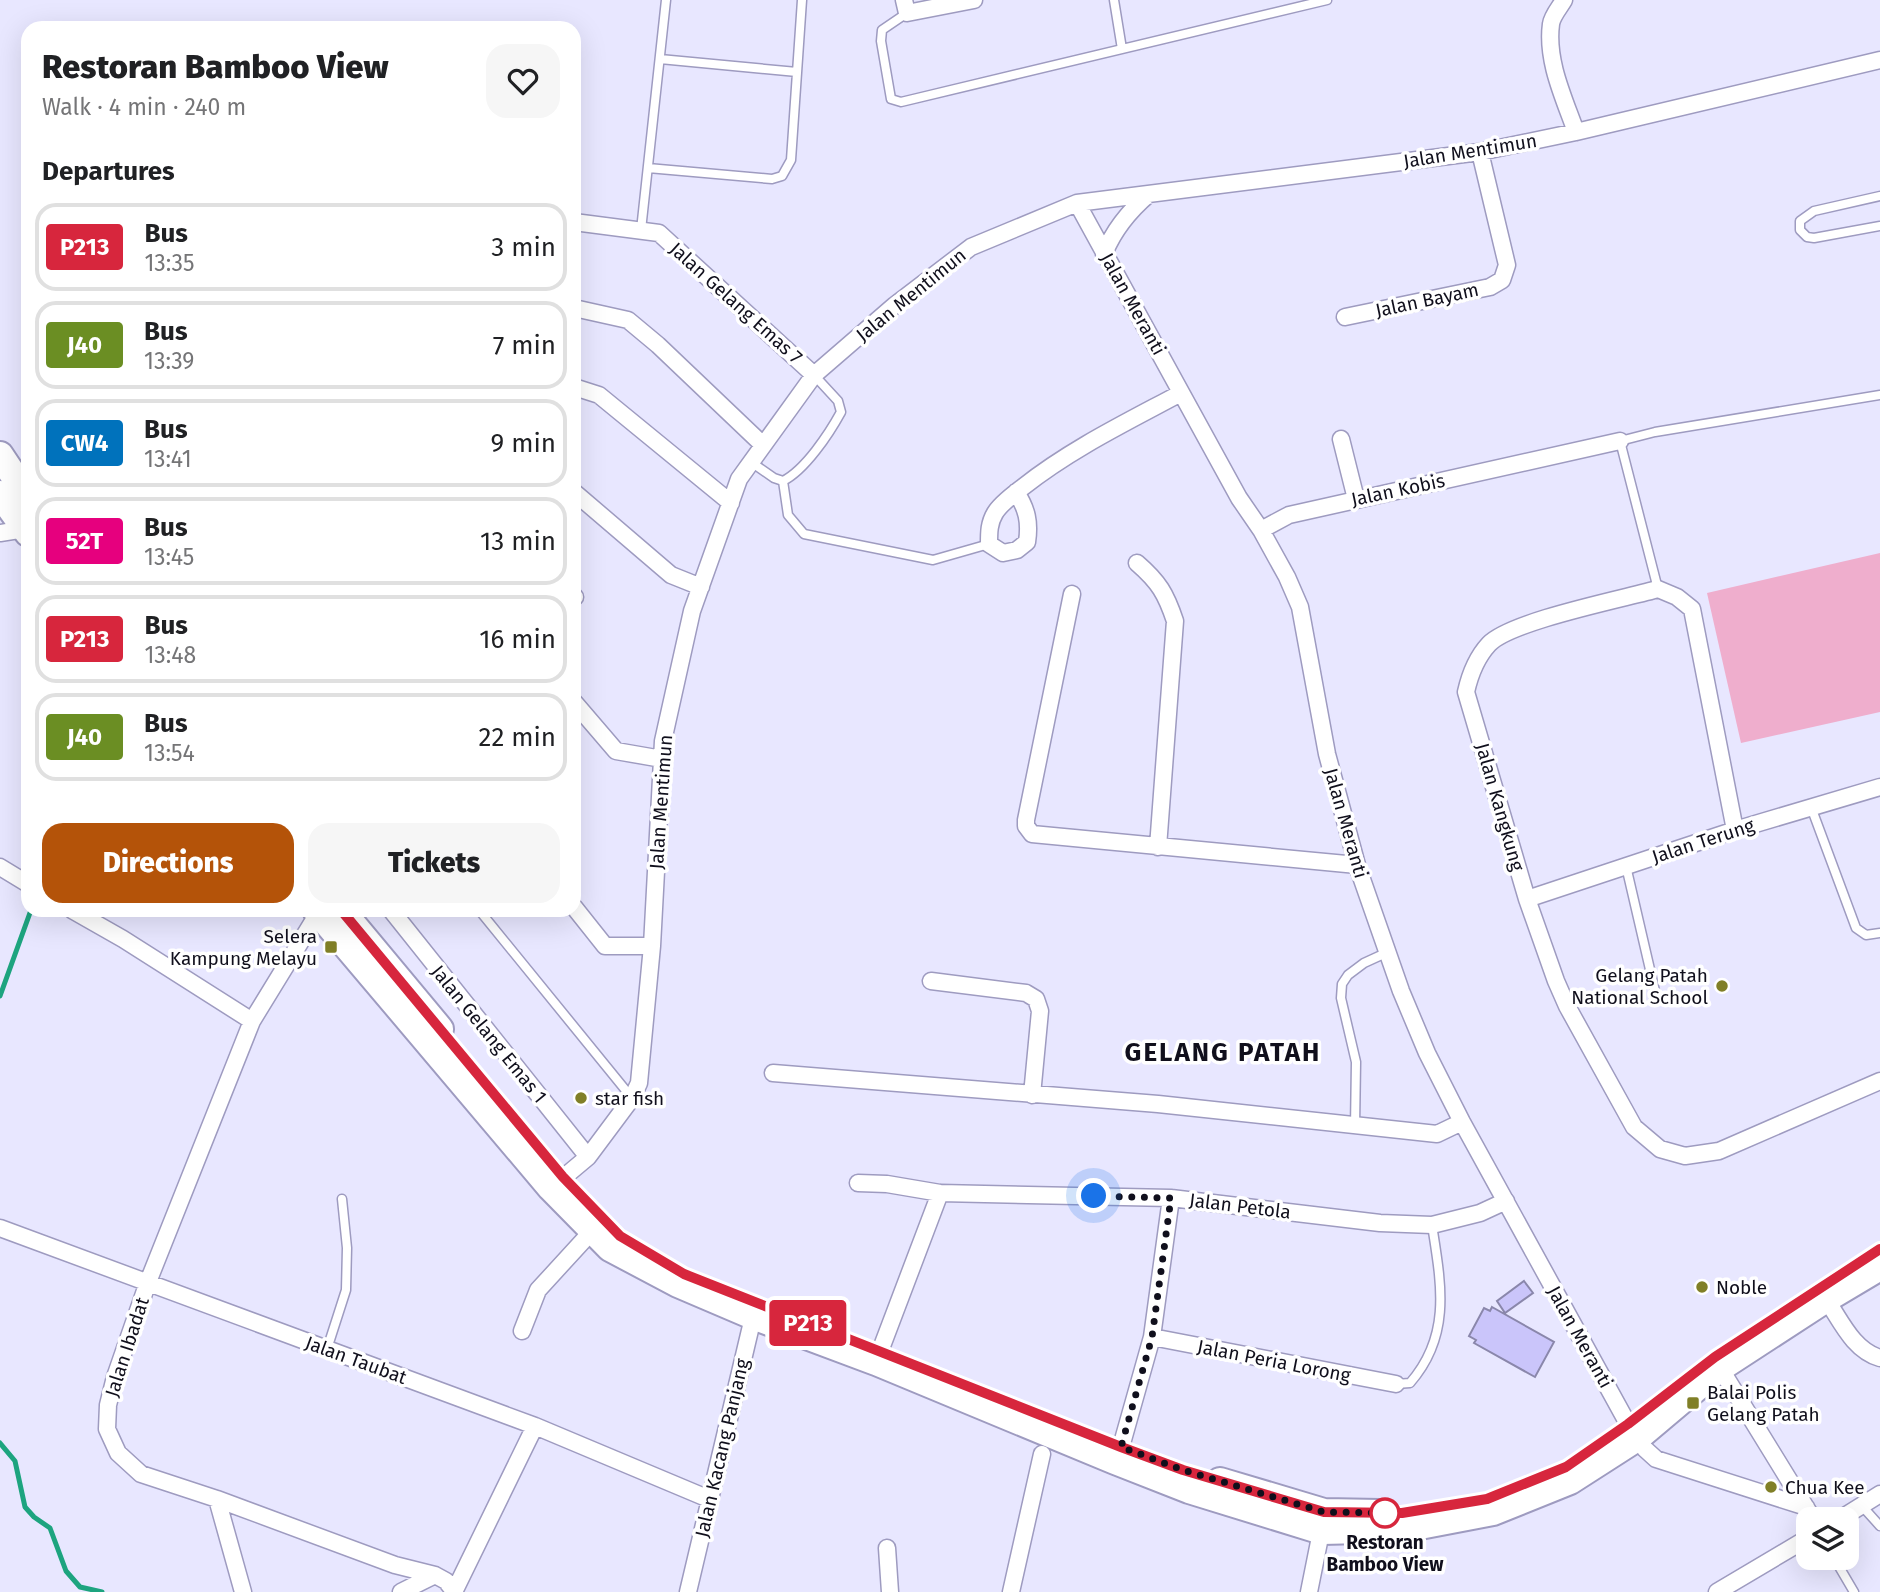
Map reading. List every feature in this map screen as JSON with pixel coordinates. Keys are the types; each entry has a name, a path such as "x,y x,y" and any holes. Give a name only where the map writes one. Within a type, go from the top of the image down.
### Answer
{"main road":[{"path":"0,455 13,515"},
{"path":"330,917 610,1248 678,1284 878,1356 1118,1454 1189,1490 1323,1522 1404,1529 1493,1512 1570,1481 1717,1363 1880,1249"},
{"path":"557,1183 620,1236 684,1274 755,1310"},
{"path":"1717,1363 1880,1267"}],"street":[{"path":"906,7 974,0"},
{"path":"1564,0 1551,22 1551,54 1559,86 1576,132"},
{"name":"Jalan Mentimun","path":"557,1183 588,1157 632,1098 639,1083 652,946 663,741 692,611 739,478 814,375 895,305 971,247 1077,203 1480,152 1880,60"},
{"name":"Jalan Bayam","path":"1345,317 1490,287 1502,279 1507,265 1480,152"},
{"path":"1104,254 1112,235 1132,209 1149,194"},
{"name":"Jalan Meranti","path":"1077,203 1239,498 1262,530 1287,577 1300,607 1327,754 1357,865 1401,991 1427,1053 1462,1122 1632,1431 1656,1459 1796,1508"},
{"name":"Jalan Gelang Emas 7","path":"581,223 659,233 814,375"},
{"path":"581,310 628,320 763,445"},
{"path":"581,389 600,394 730,503"},
{"path":"1016,492 1025,507 1030,526 1027,541 1017,550 1003,553 989,544 989,526 996,510 1016,492 1045,470 1106,433 1181,393"},
{"path":"1341,439 1356,499"},
{"name":"Jalan Kobis","path":"1262,530 1289,515 1620,441"},
{"path":"581,498 671,575 701,587"},
{"path":"1137,564 1155,579 1168,598 1175,621 1158,847"},
{"path":"1658,589 1677,597 1692,609 1735,830"},
{"name":"Jalan Kangkung","path":"1658,589 1516,627 1490,643 1471,670 1466,692 1527,899 1567,1006 1634,1126 1660,1149 1685,1156 1719,1151 1880,1081"},
{"path":"1072,594 1026,826 1032,834 1357,865"},
{"path":"581,710 616,751 662,760"},
{"name":"Jalan Terung","path":"1527,899 1735,830 1880,787"},
{"path":"0,867 21,881"},
{"path":"581,916 605,946 652,946"},
{"path":"84,917 252,1021"},
{"name":"Jalan Ibadat","path":"319,917 252,1021 148,1282 113,1386 108,1405 107,1429 118,1453 141,1474 395,1565 435,1575 446,1581 454,1592"},
{"name":"Jalan Gelang Emas 1","path":"397,917 588,1157"},
{"path":"931,981 1026,993 1036,999 1040,1011 1032,1095"},
{"path":"773,1073 1158,1104 1437,1134 1462,1122"},
{"name":"Jalan Petola","path":"858,1183 887,1184 940,1193 1171,1198 1380,1223 1433,1225 1480,1213 1506,1200"},
{"path":"878,1356 940,1193"},
{"path":"1118,1454 1152,1337 1171,1198"},
{"name":"Jalan Taubat","path":"0,1228 535,1426 709,1499"},
{"path":"522,1331 538,1290 593,1230"},
{"path":"1826,1299 1858,1347 1866,1354 1880,1358"},
{"name":"Jalan Kacang Panjang","path":"688,1592 755,1310"},
{"name":"Jalan Peria Lorong","path":"1152,1337 1396,1384"},
{"path":"1717,1363 1805,1507"},
{"path":"454,1592 535,1426"},
{"path":"1011,1592 1042,1454"},
{"path":"1859,1508 1880,1494"},
{"path":"217,1499 243,1592"},
{"path":"1308,1592 1323,1522"},
{"path":"1717,1592 1796,1545"},
{"path":"887,1548 890,1592"},
{"path":"401,1592 435,1575"}],"lane":[{"path":"641,230 666,0"},
{"path":"648,167 772,179 782,176 791,160 802,0"},
{"path":"1114,0 1122,49"},
{"path":"906,7 882,30 881,41 891,99 901,102 1327,0"},
{"path":"660,59 797,72"},
{"path":"1880,196 1814,211 1800,221 1800,230 1807,237 1814,238 1880,226"},
{"path":"751,462 783,481 794,475 834,426 841,412 838,401 814,375"},
{"path":"1658,589 1620,441 1655,432 1880,395"},
{"path":"783,481 789,515 804,534 933,560 989,544"},
{"path":"1811,807 1856,928 1866,935 1880,933"},
{"path":"1626,866 1655,991"},
{"path":"485,917 632,1098"},
{"path":"1355,1127 1356,1062 1341,998 1342,984 1348,975 1364,963 1388,952"},
{"path":"327,1349 346,1290 347,1248 342,1199"},
{"path":"1396,1384 1410,1383 1434,1345 1442,1293 1433,1225"},
{"path":"1862,1506 1880,1526"},
{"path":"1841,1570 1854,1592"}],"shaded area":[{"path":"1880,553 1880,712 1741,743 1707,593"}],"building":[{"path":"1524,1281 1533,1293 1505,1313 1497,1301"},
{"path":"1492,1307 1554,1342 1535,1377 1474,1343 1476,1340 1469,1336 1484,1308 1490,1311"}],"waterway":[{"path":"0,996 28,917"},
{"path":"0,1443 15,1461 25,1507 50,1528 66,1571 80,1587 102,1592"}],"bus line":[{"name":"P213","path":"347,917 563,1177 620,1236 684,1274 1121,1447 1183,1470 1324,1512 1402,1513 1487,1499 1566,1467 1628,1424 1715,1357 1880,1249"}],"place":[{"name":"Selera Kampung Melayu","path":"331,947"},
{"name":"Gelang Patah National School","path":"1722,986"},
{"name":"star fish","path":"581,1098"},
{"name":"Noble","path":"1702,1287"},
{"name":"Balai Polis Gelang Patah","path":"1693,1403"},
{"name":"Chua Kee","path":"1771,1487"},
{"name":"Restoran Bamboo View","path":"1385,1513"}],"district":[{"name":"GELANG PATAH","path":"1223,1052"}],"route":[{"path":"1094,1196 1171,1198 1152,1337 1121,1447 1183,1470 1324,1512 1385,1513"}]}
